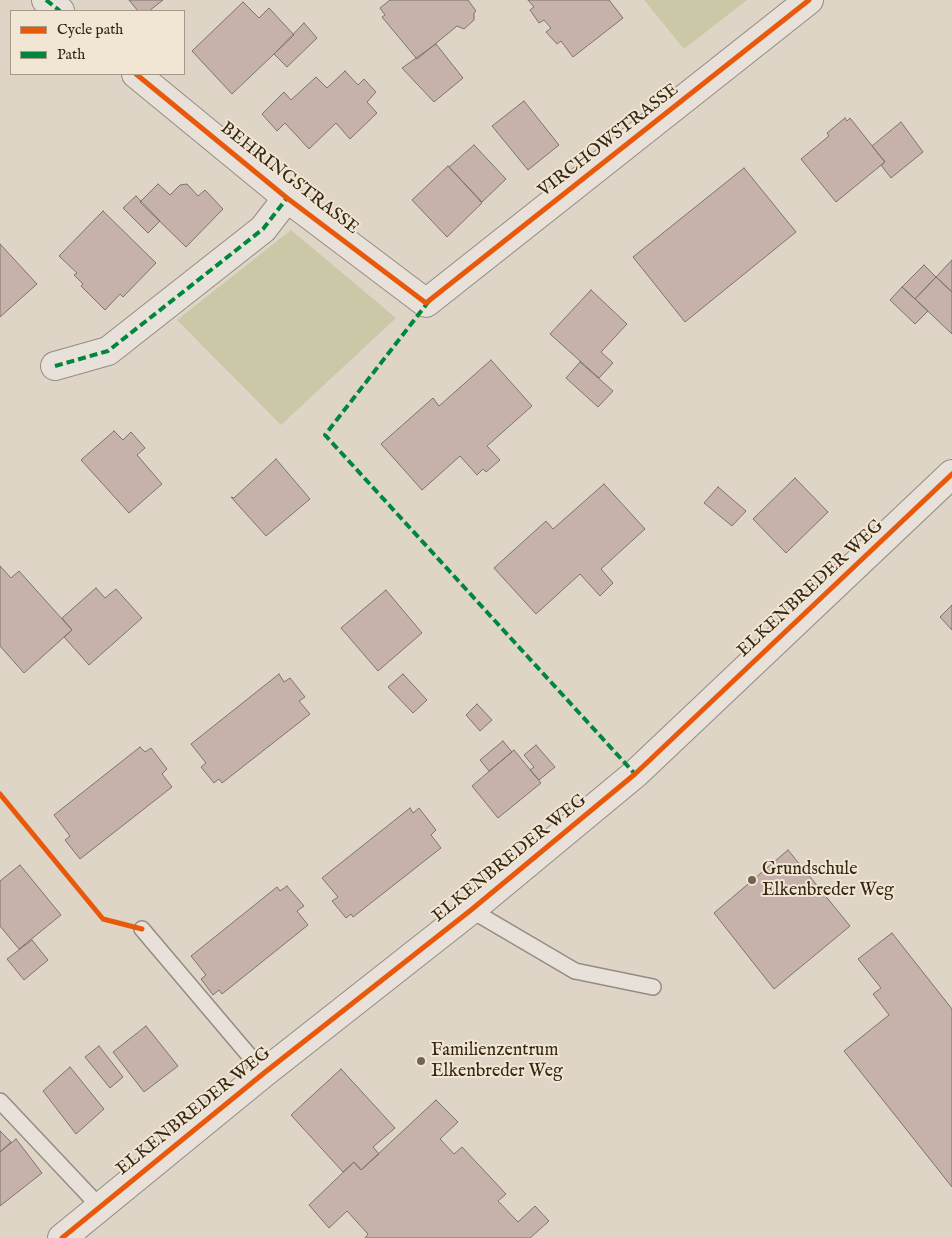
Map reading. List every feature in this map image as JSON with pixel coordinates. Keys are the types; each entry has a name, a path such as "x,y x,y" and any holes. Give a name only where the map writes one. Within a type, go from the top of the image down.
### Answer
{"street":[{"path":"46,0 59,10"},
{"name":"VIRCHOWSTRASSE","path":"426,303 809,0"},
{"name":"BEHRINGSTRASSE","path":"137,75 287,198 426,303"},
{"name":"BEHRINGSTRASSE","path":"56,366 108,352 263,229 287,198"},
{"name":"ELKENBREDER WEG","path":"62,1238 264,1073 471,910 635,774 952,474"}],"lane":[{"path":"471,910 575,971 653,986"},
{"path":"142,929 264,1073"},
{"path":"0,1101 100,1207"}],"shaded area":[{"path":"644,0 747,0 684,49"},
{"path":"291,230 396,318 281,425 177,320"}],"building":[{"path":"129,0 163,0 150,10 137,10"},
{"path":"390,0 468,0 476,11 474,13 474,20 464,29 457,26 417,59 382,17 385,15 380,8"},
{"path":"528,0 609,0 623,18 573,57 561,41 557,44 546,32 551,28 544,20 539,23 530,10 534,7"},
{"path":"243,2 259,18 269,8 294,35 232,94 192,51"},
{"path":"304,23 317,38 287,67 274,54"},
{"path":"436,44 463,78 434,102 402,68"},
{"path":"345,71 358,85 364,79 376,92 367,102 377,113 350,139 336,123 309,149 285,123 277,131 262,114 284,92 291,100 316,77 327,88"},
{"path":"524,101 559,145 528,170 492,126"},
{"path":"845,118 847,121 850,118 885,162 836,202 801,159 829,136 827,133"},
{"path":"901,122 923,152 891,178 881,165 885,162 872,146"},
{"path":"474,145 506,179 482,202 449,167"},
{"path":"448,166 482,203 447,237 412,200"},
{"path":"744,168 796,232 685,322 633,257"},
{"path":"158,184 170,195 180,185 187,184 198,196 205,190 223,209 186,247 140,202"},
{"path":"136,196 160,221 148,233 123,208"},
{"path":"103,211 156,263 123,297 120,294 105,310 81,286 83,284 74,275 77,273 59,256"},
{"path":"0,244 37,284 0,317"},
{"path":"952,260 952,292 936,277"},
{"path":"924,265 936,277 915,299 902,287"},
{"path":"936,277 952,292 952,334 915,299"},
{"path":"902,287 928,311 915,324 890,300"},
{"path":"591,290 627,324 601,352 613,363 599,378 550,334"},
{"path":"491,360 532,406 487,446 500,460 486,472 483,469 477,475 460,456 422,490 381,444 433,398 439,406"},
{"path":"580,362 613,391 598,407 566,378"},
{"path":"114,431 123,440 131,432 145,448 137,455 162,484 129,513 81,460"},
{"path":"276,459 310,499 266,536 231,497 234,498"},
{"path":"795,478 828,512 786,553 753,519"},
{"path":"604,484 645,529 601,569 613,583 600,596 580,574 536,614 494,568 546,521 553,529"},
{"path":"718,487 746,511 732,526 704,503"},
{"path":"0,566 11,578 19,571 72,630 24,673 0,646"},
{"path":"96,588 105,598 116,589 142,618 89,665 64,637 72,630 62,618"},
{"path":"386,590 422,633 378,671 341,628"},
{"path":"952,605 952,630 940,617"},
{"path":"279,674 284,682 290,678 305,697 299,701 310,714 222,783 219,779 214,783 201,767 206,763 191,744"},
{"path":"403,674 427,700 413,713 388,687"},
{"path":"477,704 492,720 480,731 466,715"},
{"path":"503,741 512,752 489,771 480,760"},
{"path":"536,745 555,767 539,780 530,770 534,767 524,755"},
{"path":"140,747 145,752 151,748 167,769 162,774 172,787 80,859 65,840 70,836 54,815"},
{"path":"514,750 541,783 498,818 472,786"},
{"path":"410,808 413,813 419,808 436,830 431,835 441,848 353,917 351,914 346,918 332,901 338,897 322,878"},
{"path":"788,850 850,926 774,989 714,913"},
{"path":"20,865 61,915 19,949 0,926 0,881"},
{"path":"287,886 304,906 297,911 308,925 222,994 219,990 213,995 201,979 206,975 191,956 277,887 280,891"},
{"path":"892,933 952,1009 952,1187 844,1051 889,1015 873,994 881,988 858,959"},
{"path":"32,940 48,960 24,980 7,959"},
{"path":"146,1026 178,1066 144,1092 113,1052"},
{"path":"99,1046 123,1077 110,1088 85,1057"},
{"path":"70,1067 104,1109 76,1134 43,1091"},
{"path":"341,1069 395,1128 373,1147 379,1154 361,1170 354,1162 343,1172 291,1115"},
{"path":"436,1100 458,1122 440,1139 454,1154 462,1147 506,1194 498,1201 518,1222 535,1206 549,1221 530,1238 365,1238 368,1234 347,1211 329,1228 309,1205 354,1162 361,1170"},
{"path":"0,1131 11,1142 0,1152"},
{"path":"16,1139 42,1173 0,1206 0,1152"}],"marked path":[{"path":"46,0 59,10"},
{"path":"55,366 108,351 263,229 287,198"},
{"path":"429,301 325,435 635,774"}],"cycle path":[{"path":"137,75 287,198 426,303 809,0"},
{"path":"62,1238 264,1073 471,910 635,774 952,474"},
{"path":"0,794 103,919 142,929"}],"place":[{"name":"Grundschule Elkenbreder Weg","path":"752,880"},
{"name":"Familienzentrum Elkenbreder Weg","path":"421,1061"}]}
